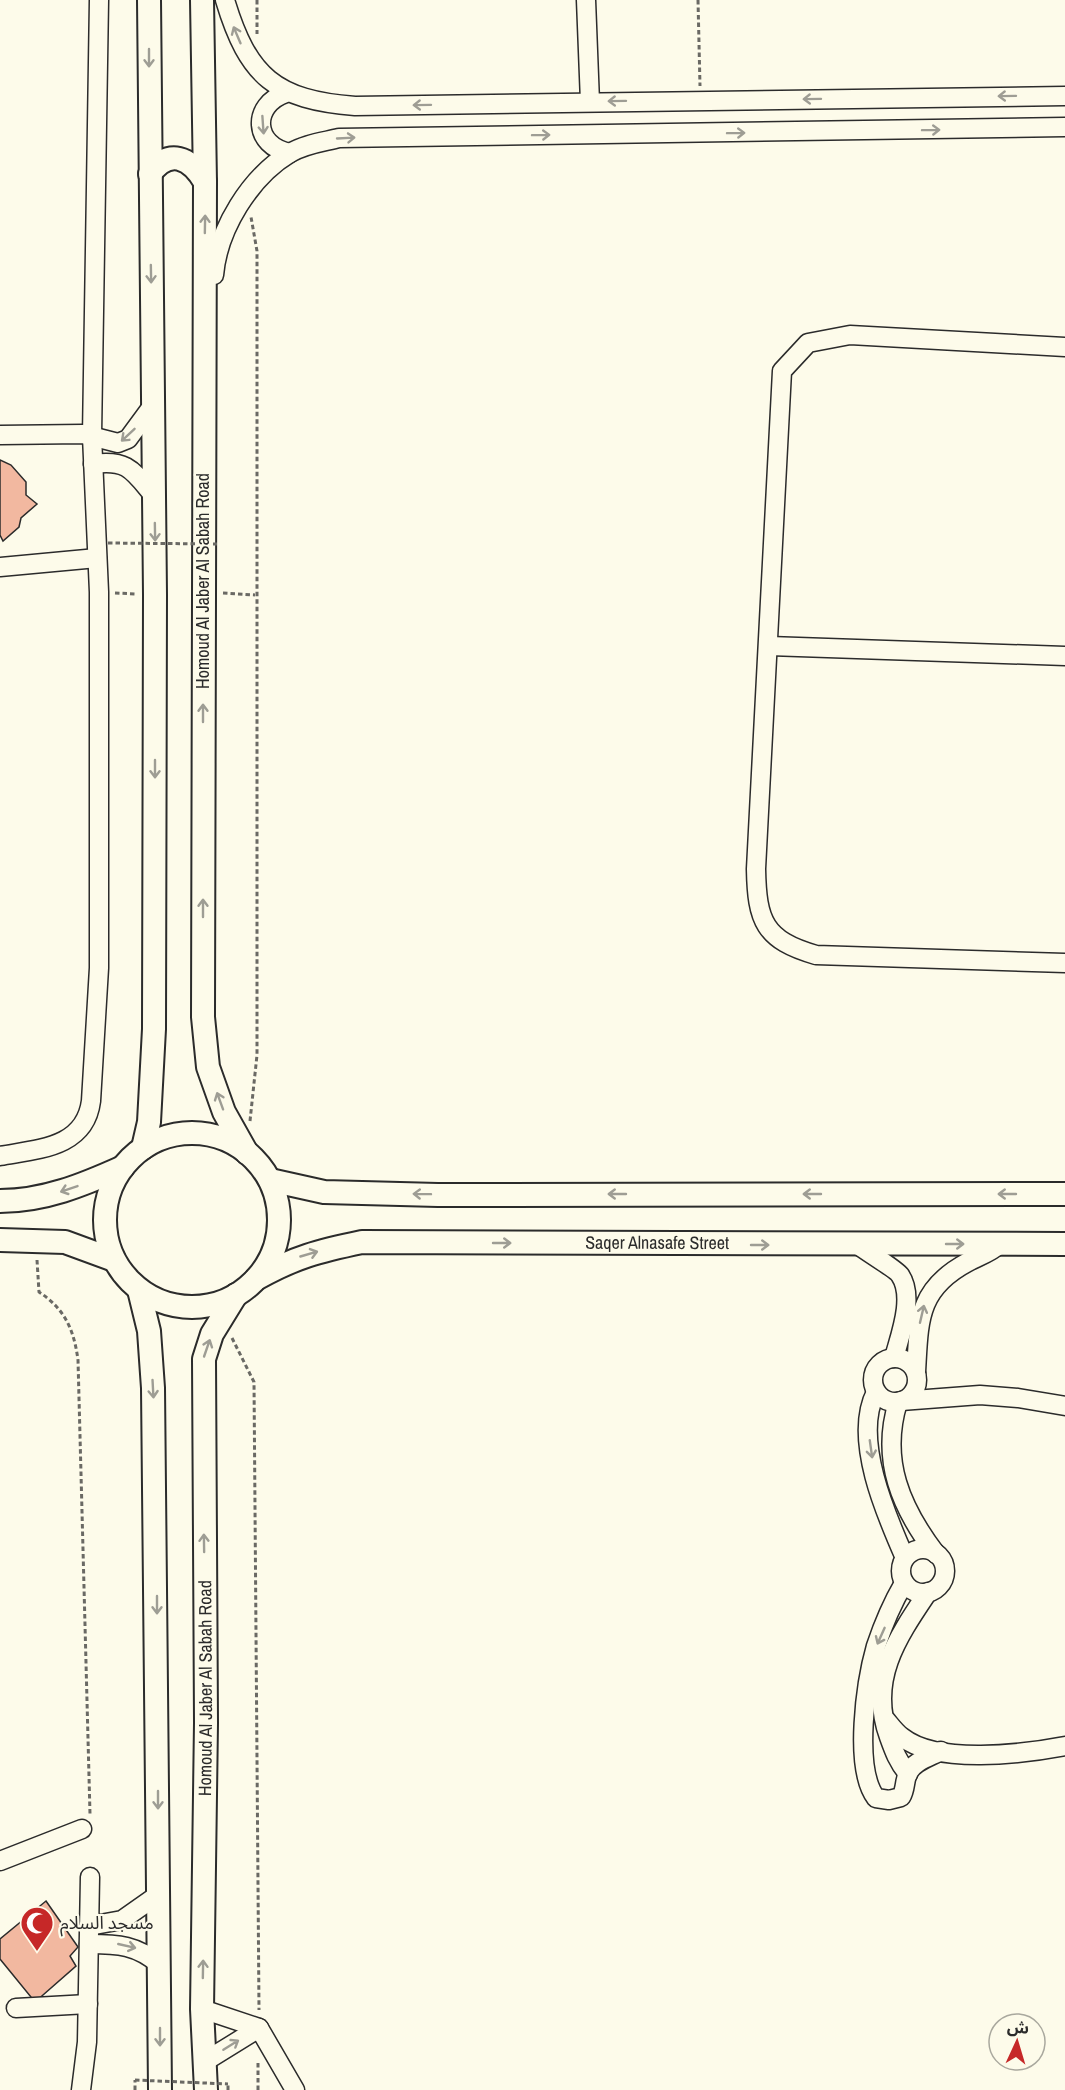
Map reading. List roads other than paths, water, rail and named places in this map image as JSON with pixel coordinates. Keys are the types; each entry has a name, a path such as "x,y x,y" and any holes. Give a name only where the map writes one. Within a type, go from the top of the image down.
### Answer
{"main road":[{"path":"143,1148 149,1122 154,1029 155,595 149,0"},
{"name":"Homoud Al Jaber Al Sabah Road","path":"202,0 205,182 202,468 203,1017 208,1067 224,1112 247,1153"},
{"path":"150,174 156,165 166,159 177,158 188,161 197,169 205,182"},
{"path":"196,1133 223,1139 247,1153 270,1180 278,1205 279,1232 271,1257 256,1279 236,1296 212,1305 187,1307 162,1302 139,1290 114,1260 105,1228 108,1196 123,1167 143,1148 168,1136 196,1133"},
{"path":"0,1201 65,1191 123,1167"},
{"path":"270,1180 324,1192 438,1195 1065,1194"},
{"path":"0,1240 65,1242 114,1260"},
{"name":"Saqer Alnasafe Street","path":"256,1279 308,1253 362,1242 1065,1244"},
{"path":"139,1290 149,1331 153,1388 160,2090"},
{"name":"Homoud Al Jaber Al Sabah Road","path":"217,2087 204,2062 202,2009 206,1724 203,1369 209,1343 221,1317 236,1296"}],"street":[{"path":"0,1156 68,1140 82,1128 90,1110 99,968 102,550 92,436 99,0"},
{"path":"225,0 244,52 264,77 286,93 323,104 356,106 1065,96"},
{"path":"586,0 590,102"},
{"path":"286,93 269,102 264,111 261,130 272,146 290,153"},
{"path":"202,468 215,375 216,253 247,194 290,153 313,144 339,138 1065,127"},
{"path":"1065,347 850,335 808,343 783,371 756,881 760,915 773,935 790,947 816,955 1065,963"},
{"path":"0,435 57,433 92,436 118,443 128,439 153,405"},
{"path":"93,464 119,462 130,468 154,496"},
{"path":"0,567 102,550"},
{"path":"769,646 1065,656"},
{"path":"908,1774 899,1763 881,1716 881,1682 894,1647 928,1592 943,1579 944,1565 914,1525 894,1477 890,1435 900,1402 915,1389 921,1317 930,1293 942,1279 968,1262 991,1252 1000,1244"},
{"path":"858,1245 900,1274 906,1289 906,1304 894,1358"},
{"path":"951,1398 916,1374 909,1364 894,1358 883,1362 874,1372 873,1386 886,1401 900,1402 951,1398 980,1395 1065,1406"},
{"path":"876,1392 870,1403 869,1432 876,1489 905,1558"},
{"path":"936,1554 924,1549 917,1550 905,1558 901,1570 904,1583 876,1646 861,1734 869,1789 876,1798 889,1800 901,1797 906,1789 908,1774 921,1761 941,1751"},
{"path":"904,1583 915,1591 928,1592"},
{"path":"881,1716 902,1738 927,1749 992,1755 1065,1746"},
{"path":"0,1861 82,1829"},
{"path":"81,2090 88,2004 90,1877"},
{"path":"89,1935 122,1920 159,1894"},
{"path":"89,1935 128,1945 143,1952 159,1965"},
{"path":"16,2008 88,2004"},
{"path":"202,2009 259,2028 295,2090"},
{"path":"204,2062 259,2028"}],"place":[{"name":"مسجد السلام","path":"37,1952"}]}
